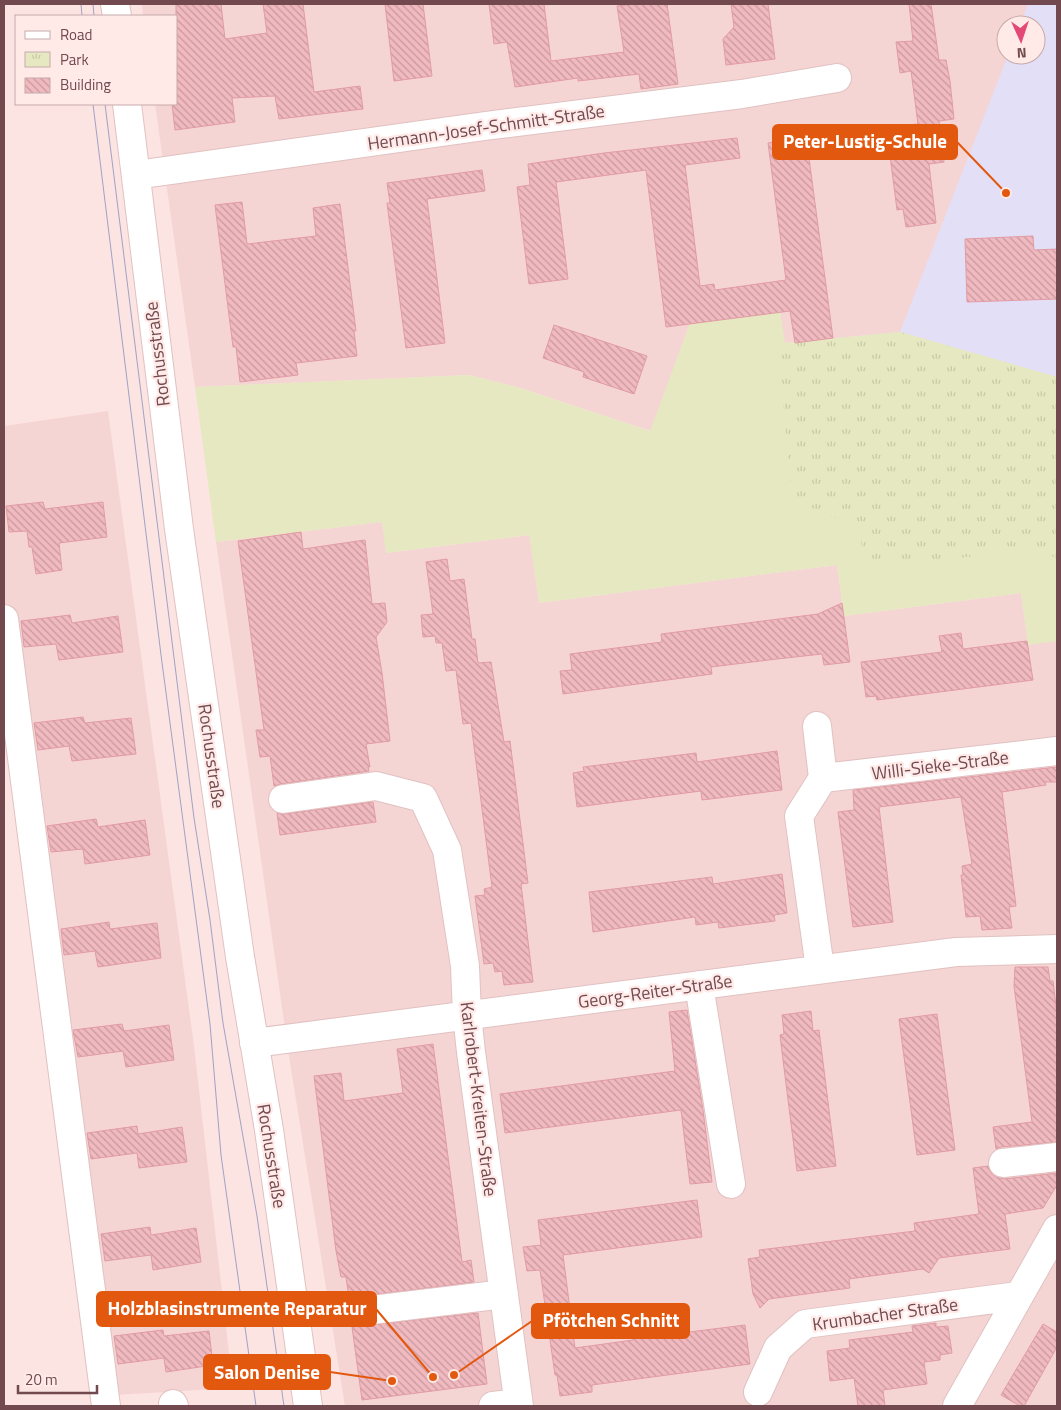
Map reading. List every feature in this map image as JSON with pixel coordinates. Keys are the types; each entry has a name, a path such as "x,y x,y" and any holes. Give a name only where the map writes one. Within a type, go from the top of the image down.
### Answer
{"street":[{"name":"Hermann-Josef-Schmitt-Straße","path":"136,175 485,126 742,94 837,78"},
{"name":"Rochusstraße","path":"127,105 179,529 254,1043 269,1130 308,1406"},
{"path":"4,619 106,1406"},
{"path":"817,726 823,778 799,816 820,969"},
{"name":"Willi-Sieke-Straße","path":"823,778 1057,751"},
{"name":"Karlrobert-Kreiten-Straße","path":"283,799 376,786 423,798 447,850 465,966 467,1015 504,1294 510,1405"},
{"name":"Georg-Reiter-Straße","path":"254,1043 956,952 1057,950"},
{"path":"699,985 731,1184"},
{"path":"1003,1163 1057,1157"},
{"path":"957,1406 1057,1229"},
{"path":"355,1312 504,1294"},
{"name":"Krumbacher Straße","path":"758,1392 778,1348 805,1324 1018,1296"}],"shaded area":[{"path":"142,4 1057,4 1057,377 900,332 784,343 780,312 690,323 651,431 517,387 469,375 195,387 155,105 178,105 178,15 143,15"},
{"path":"1028,4 1057,4 1057,377 900,332 1004,65 1046,65 1046,15 1024,15"},
{"path":"108,411 194,1046 233,1388 115,1395 4,605 4,426"},
{"path":"382,522 387,553 530,535 539,603 837,565 844,616 1021,593 1028,644 1057,641 1057,1406 345,1406 288,1050 216,542"}],"green space":[{"path":"780,312 785,343 900,332 1057,377 1057,641 1028,645 1021,593 844,616 837,565 539,603 529,535 386,553 382,522 216,542 195,387 469,375 517,387 650,431 690,323"},
{"path":"900,332 1057,377 1057,559 1041,549 881,566 863,559 860,529 792,499 778,344"}],"building":[{"path":"176,4 221,4 225,39 267,33 263,4 303,4 314,92 360,86 363,109 279,119 275,96 232,98 235,122 175,130 172,105 178,105 178,15 176,15"},
{"path":"385,4 423,4 432,76 394,81"},
{"path":"489,4 544,4 551,61 624,52 617,6 667,4 678,84 641,89 639,74 578,81 578,78 515,87 507,42 494,44"},
{"path":"731,4 768,4 775,59 726,65 723,39 734,27"},
{"path":"909,4 931,4 939,60 946,60 950,81 954,119 939,121 944,162 929,164 936,223 906,227 903,209 897,210 889,148 809,158 833,338 795,343 790,311 666,327 646,170 556,182 568,279 529,284 517,187 530,185 528,164 604,153 737,138 740,158 685,165 700,286 714,284 715,290 786,280 768,143 918,124 911,71 900,73 896,42 913,41"},
{"path":"482,170 485,191 427,199 445,343 406,348 387,203 390,203 387,183"},
{"path":"242,202 247,244 316,236 313,208 340,204 356,331 354,331 357,356 296,363 298,375 240,382 236,347 233,347 215,205"},
{"path":"1033,236 1034,250 1057,249 1057,299 967,302 965,239"},
{"path":"554,325 647,356 634,394 583,377 584,372 543,358"},
{"path":"43,502 45,509 103,502 107,537 59,543 62,570 36,574 32,547 29,547 27,531 9,532 6,506"},
{"path":"301,532 303,549 365,540 372,604 385,603 387,622 376,637 390,741 366,744 369,771 274,786 270,756 260,757 256,730 264,730 238,541"},
{"path":"447,559 450,581 464,579 472,639 475,639 478,663 491,662 504,742 510,741 528,883 521,884 533,982 504,985 502,971 495,972 493,963 484,964 475,896 485,895 484,889 492,887 471,723 463,724 456,670 446,671 442,643 436,643 435,636 423,637 421,615 433,614 426,562"},
{"path":"842,603 850,662 824,665 822,654 777,659 711,667 712,674 563,694 560,671 572,670 570,654 662,642 661,634 818,614"},
{"path":"70,615 72,623 118,616 123,652 59,660 56,644 24,647 21,621"},
{"path":"961,633 963,649 1027,641 1033,680 877,700 876,696 866,697 861,662 942,652 939,636"},
{"path":"83,717 85,723 131,718 136,754 72,761 69,746 38,750 34,723"},
{"path":"777,751 782,790 702,800 701,791 577,807 573,773 584,771 583,767 696,753 697,762"},
{"path":"1057,767 1057,782 1045,782 1046,785 1002,792 1016,906 1009,907 1012,928 982,930 980,916 966,917 961,875 963,875 962,866 972,864 961,797 879,807 893,922 853,927 838,812 854,810 853,790"},
{"path":"373,802 376,822 280,835 277,813 285,814"},
{"path":"96,819 98,827 145,820 150,855 85,864 83,849 51,852 47,826"},
{"path":"782,874 787,913 774,915 775,921 719,928 718,922 696,925 695,917 593,932 589,892 712,877 713,884"},
{"path":"109,922 110,929 157,923 161,958 98,967 95,951 64,955 61,929"},
{"path":"1015,967 1048,967 1050,981 1053,981 1057,1014 1057,1142 996,1149 993,1127 1032,1122 1014,986"},
{"path":"687,1010 712,1182 690,1184 681,1110 505,1133 500,1094 675,1071 669,1012"},
{"path":"811,1011 813,1031 819,1030 836,1166 797,1171 780,1035 784,1034 782,1015"},
{"path":"937,1014 955,1150 917,1155 899,1019"},
{"path":"122,1024 124,1031 169,1025 174,1060 126,1067 123,1051 78,1057 73,1030"},
{"path":"433,1044 462,1262 471,1260 474,1282 349,1298 346,1277 341,1277 336,1251 314,1076 341,1073 344,1101 403,1093 397,1049"},
{"path":"137,1126 138,1134 182,1127 187,1162 139,1168 137,1153 91,1159 87,1133"},
{"path":"988,1166 991,1173 996,1177 1004,1179 1057,1173 1057,1185 1043,1208 1005,1214 1010,1249 939,1258 929,1273 923,1269 849,1279 850,1288 769,1299 760,1308 753,1294 748,1259 760,1257 759,1250 915,1231 914,1223 979,1214 973,1168"},
{"path":"697,1200 702,1237 563,1255 575,1348 633,1340 631,1324 663,1320 665,1335 745,1325 750,1364 592,1385 592,1392 560,1396 557,1375 555,1375 540,1270 527,1271 523,1247 541,1245 538,1220"},
{"path":"150,1227 151,1235 196,1228 201,1262 153,1270 151,1255 105,1261 101,1234"},
{"path":"478,1313 487,1384 362,1400 352,1327"},
{"path":"936,1323 936,1327 948,1326 952,1353 940,1355 940,1360 924,1362 927,1384 883,1390 885,1406 858,1406 854,1378 830,1381 827,1351 850,1348 849,1340 913,1332 912,1326"},
{"path":"1043,1324 1057,1332 1057,1347 1024,1406 1020,1406 1001,1395"},
{"path":"163,1330 164,1336 209,1331 213,1365 166,1372 164,1358 118,1364 114,1336"}],"tram line":[{"path":"81,4 82,15"},
{"path":"93,4 94,15"},
{"path":"93,105 161,655 210,1024 221,1155 256,1406"},
{"path":"105,105 194,818 210,920 223,1023 257,1216 284,1406"}],"place":[{"name":"Peter-Lustig-Schule","path":"1006,193"},
{"name":"Pfötchen Schnitt","path":"454,1375"},
{"name":"Holzblasinstrumente Reparatur","path":"433,1377"},
{"name":"Salon Denise","path":"392,1381"}]}
